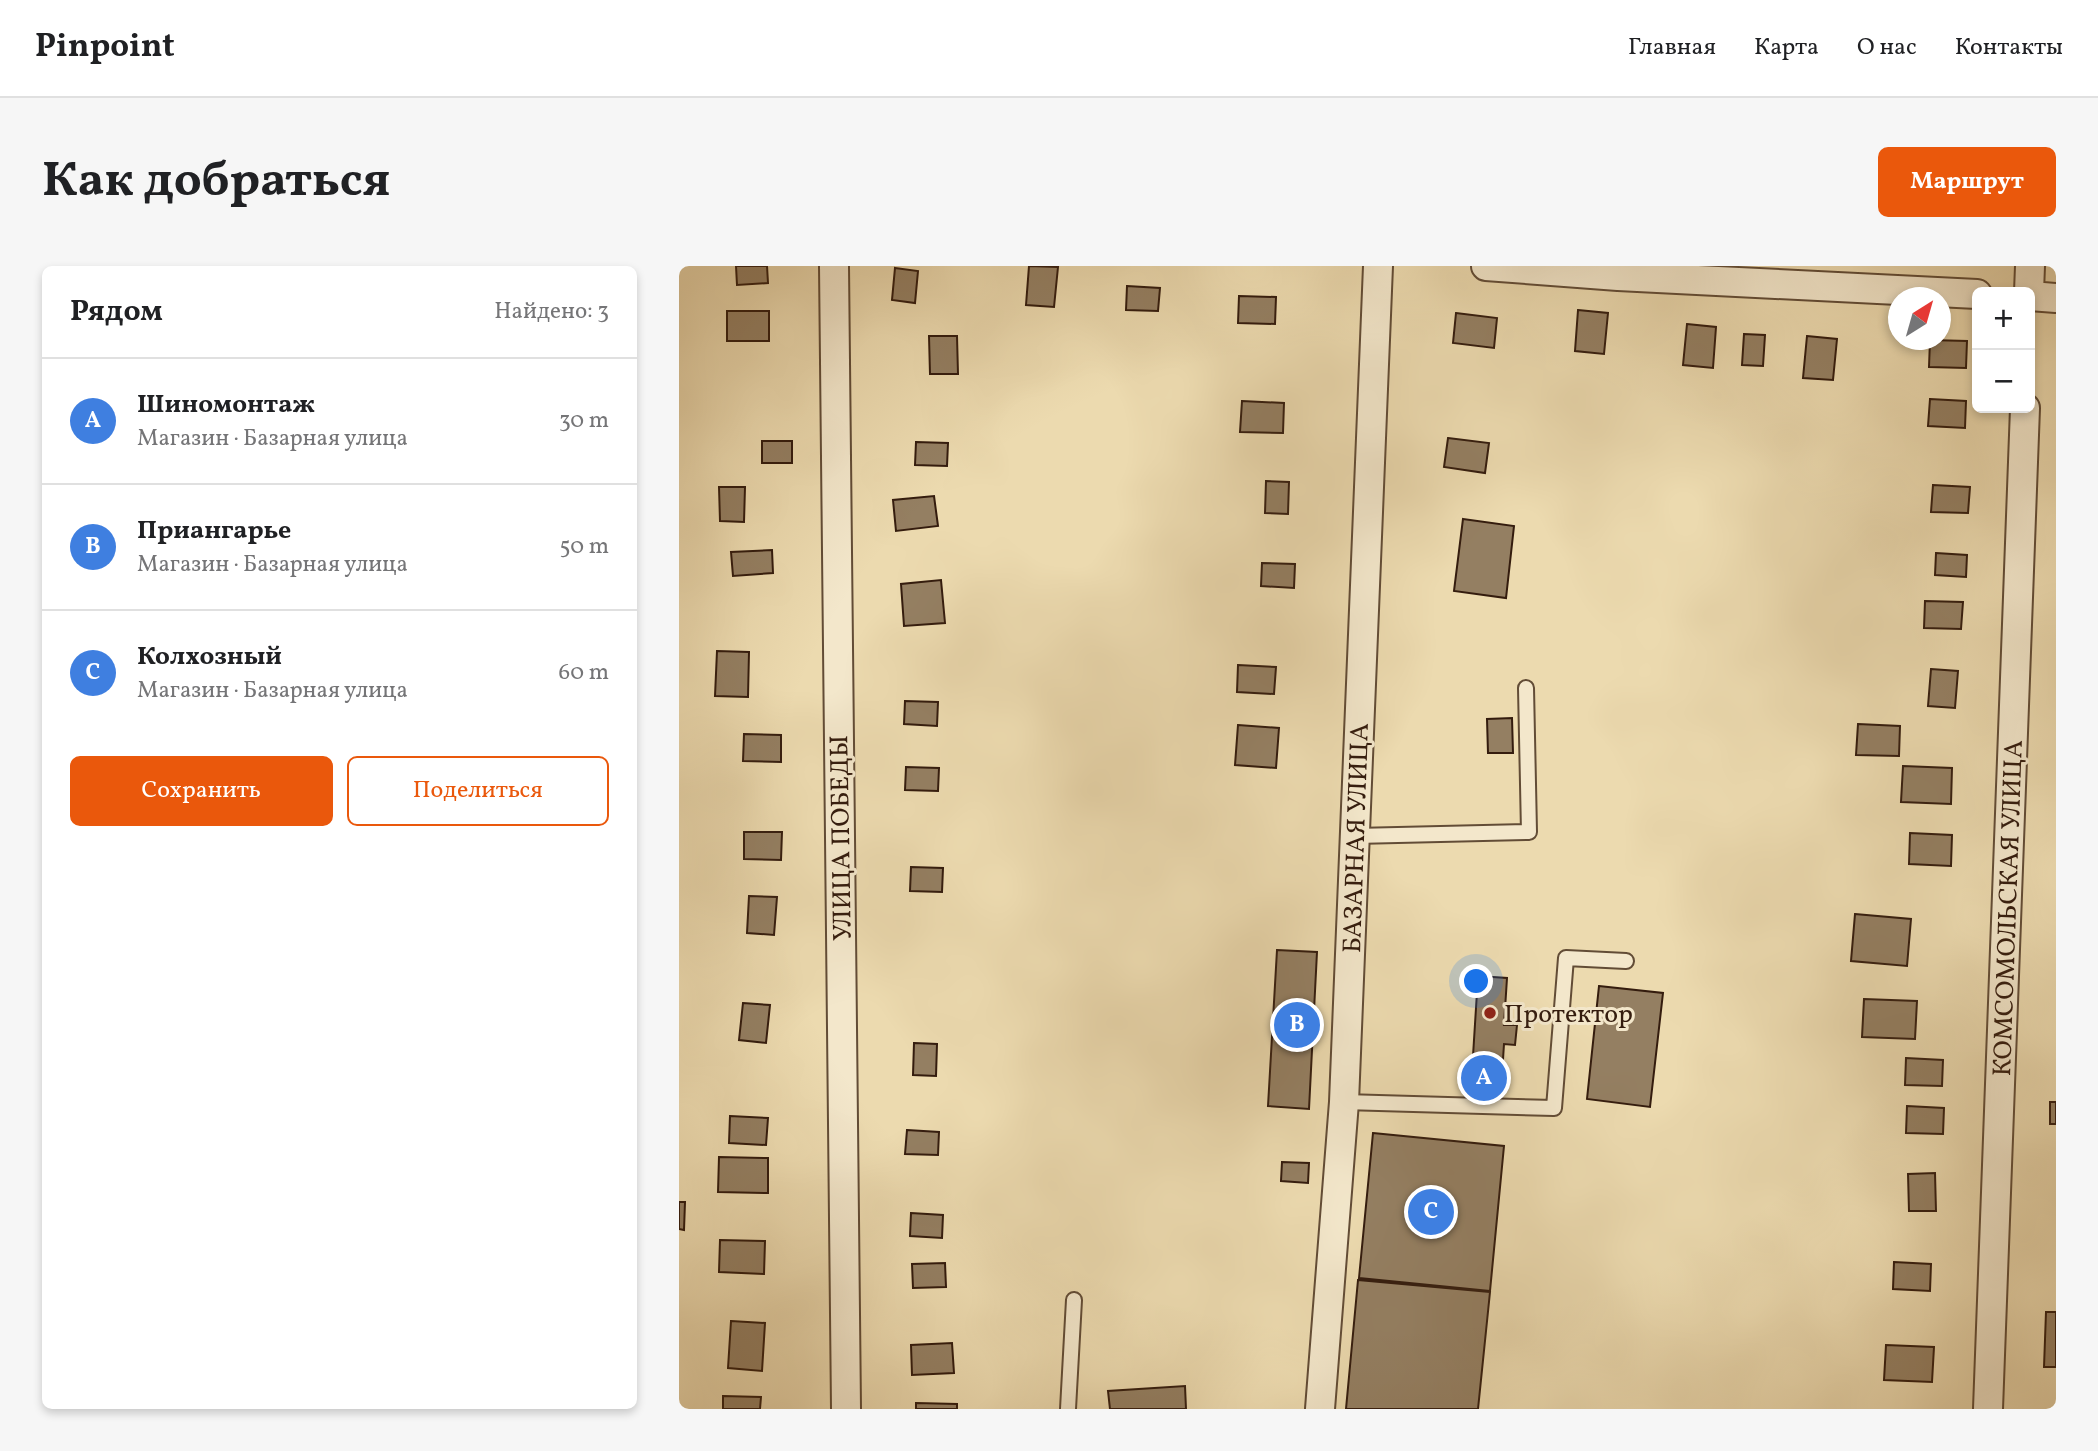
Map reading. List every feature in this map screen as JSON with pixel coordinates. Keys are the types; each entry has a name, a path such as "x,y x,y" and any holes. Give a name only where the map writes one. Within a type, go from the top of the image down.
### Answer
{"street":[{"name":"УЛИЦА ПОБЕДЫ","path":"834,266 846,1409"},
{"name":"БАЗАРНАЯ УЛИЦА","path":"1320,1409 1344,1102 1378,266"},
{"path":"1486,266 1618,271 1972,294"},
{"path":"2029,287 2030,266"},
{"path":"2035,295 2056,298"},
{"name":"КОМСОМОЛЬСКАЯ УЛИЦА","path":"1988,1409 2025,413"}],"lane":[{"path":"1355,836 1529,832 1526,688"},
{"path":"1344,1102 1554,1108 1566,958 1626,961"},
{"path":"1068,1409 1074,1300"}],"building":[{"path":"736,266 767,266 768,283 737,285"},
{"path":"1029,266 1058,267 1054,307 1026,305"},
{"path":"895,268 918,271 915,303 892,300"},
{"path":"1127,286 1160,288 1158,311 1126,310"},
{"path":"1239,296 1276,297 1275,324 1238,323"},
{"path":"1578,310 1608,313 1604,354 1575,351"},
{"path":"727,311 769,311 769,341 727,341"},
{"path":"1456,313 1497,318 1494,348 1453,343"},
{"path":"1687,324 1716,327 1713,368 1683,365"},
{"path":"1744,334 1765,335 1763,366 1742,365"},
{"path":"929,336 957,336 958,374 930,374"},
{"path":"1807,336 1837,339 1833,380 1803,378"},
{"path":"1951,341 1967,341 1966,368 1929,367 1930,350 1951,350"},
{"path":"1930,399 1966,401 1965,428 1928,426"},
{"path":"1242,401 1284,403 1283,433 1240,432"},
{"path":"1448,438 1489,443 1485,473 1444,467"},
{"path":"762,441 792,441 792,463 762,463"},
{"path":"916,442 948,443 947,466 915,465"},
{"path":"1266,481 1289,482 1288,514 1265,513"},
{"path":"1933,485 1970,487 1968,513 1931,512"},
{"path":"719,487 745,487 744,522 720,521"},
{"path":"934,496 938,526 896,531 893,500"},
{"path":"1463,519 1514,526 1506,598 1454,591"},
{"path":"772,550 773,573 733,576 731,552"},
{"path":"1936,553 1967,555 1966,577 1935,575"},
{"path":"1262,563 1295,564 1294,588 1261,586"},
{"path":"941,580 945,623 904,626 901,584"},
{"path":"1925,601 1963,602 1961,629 1924,628"},
{"path":"717,651 749,652 748,697 715,696"},
{"path":"1238,665 1276,667 1274,694 1237,692"},
{"path":"1931,669 1958,671 1955,708 1928,706"},
{"path":"905,701 938,702 937,726 904,724"},
{"path":"1512,718 1513,753 1488,753 1487,719"},
{"path":"1858,724 1900,726 1899,756 1856,755"},
{"path":"1238,725 1279,728 1276,768 1235,765"},
{"path":"744,734 781,735 781,762 743,761"},
{"path":"1903,766 1952,768 1951,804 1901,802"},
{"path":"906,767 939,768 938,791 905,790"},
{"path":"744,832 782,832 781,860 744,859"},
{"path":"1910,833 1952,835 1951,866 1909,864"},
{"path":"911,867 943,868 942,892 910,891"},
{"path":"749,896 777,897 774,935 747,933"},
{"path":"1855,914 1911,919 1907,966 1851,961"},
{"path":"1277,950 1317,952 1309,1109 1268,1106"},
{"path":"1478,976 1507,978 1504,1025 1517,1025 1515,1045 1504,1044 1501,1090 1471,1088"},
{"path":"1599,986 1663,993 1650,1107 1587,1099"},
{"path":"1864,999 1917,1001 1915,1039 1862,1037"},
{"path":"743,1003 770,1005 766,1043 739,1040"},
{"path":"914,1043 937,1044 936,1076 913,1075"},
{"path":"1906,1058 1943,1060 1942,1086 1905,1085"},
{"path":"2050,1102 2056,1102 2056,1124 2050,1124"},
{"path":"1907,1106 1944,1108 1943,1134 1906,1133"},
{"path":"730,1116 768,1118 766,1145 729,1143"},
{"path":"907,1130 939,1132 938,1155 905,1154"},
{"path":"1373,1133 1504,1146 1490,1291 1359,1278"},
{"path":"719,1157 768,1158 768,1193 718,1192"},
{"path":"1282,1162 1309,1163 1308,1183 1281,1181"},
{"path":"1935,1173 1936,1211 1909,1211 1908,1174"},
{"path":"679,1202 685,1202 684,1230 679,1229"},
{"path":"911,1213 943,1215 942,1238 910,1236"},
{"path":"720,1240 765,1241 764,1274 719,1272"},
{"path":"1894,1262 1931,1264 1930,1291 1893,1289"},
{"path":"945,1263 946,1287 913,1288 912,1264"},
{"path":"1358,1280 1490,1292 1478,1409 1346,1409"},
{"path":"2046,1312 2056,1312 2056,1367 2044,1367"},
{"path":"731,1321 765,1323 762,1371 728,1368"},
{"path":"952,1343 954,1373 912,1375 911,1345"},
{"path":"1886,1345 1934,1347 1932,1382 1884,1380"},
{"path":"1185,1386 1186,1409 1110,1409 1108,1391"},
{"path":"723,1396 761,1397 760,1409 723,1409"},
{"path":"916,1403 957,1404 957,1409 916,1409"}],"place":[{"name":"Протектор","path":"1490,1013"},
{"name":"Приангарье","path":"1297,1025"},
{"name":"Шиномонтаж","path":"1484,1078"},
{"name":"Колхозный","path":"1431,1212"}]}
